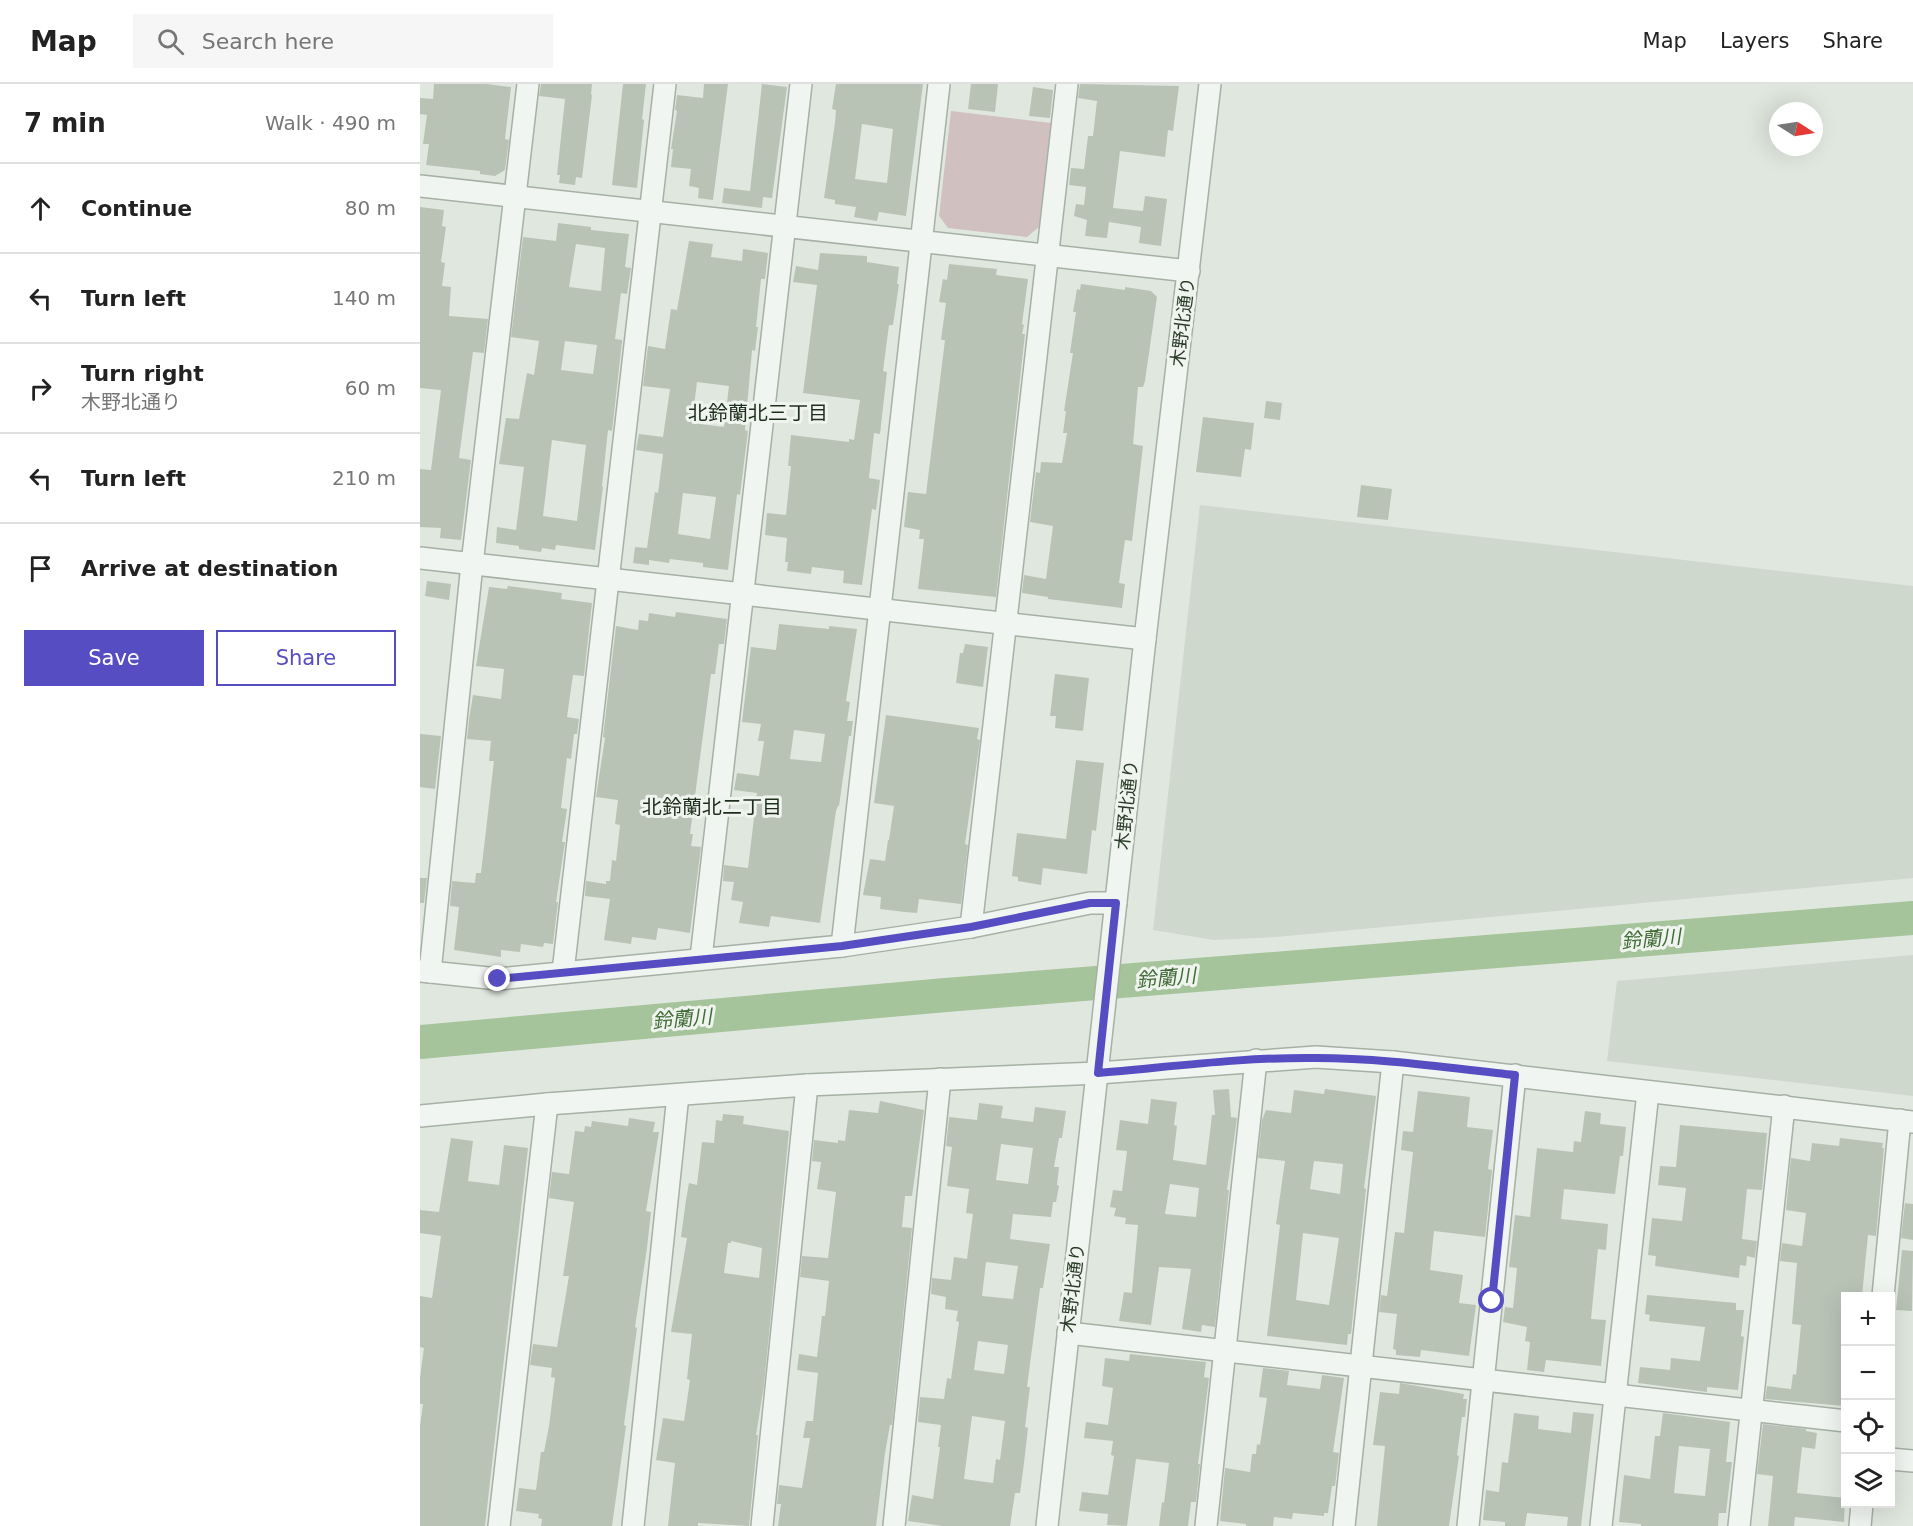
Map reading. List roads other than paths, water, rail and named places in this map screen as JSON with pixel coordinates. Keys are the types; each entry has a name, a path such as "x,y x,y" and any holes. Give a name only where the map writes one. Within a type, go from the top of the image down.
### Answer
{"street":[{"path":"528,84 517,197 425,971 498,979 842,946 971,927 1090,903 1116,903"},
{"path":"563,972 665,84"},
{"path":"701,958 801,84"},
{"path":"842,946 939,84"},
{"path":"971,927 1067,84"},
{"name":"木野北通り","path":"1047,1526 1145,639 1210,84"},
{"path":"420,186 1189,271"},
{"path":"420,558 1145,639"},
{"path":"420,1116 547,1104 807,1085 1098,1073 1256,1060 1316,1058 1393,1062 1784,1106 1906,1121 1884,1292"},
{"path":"1206,1526 1256,1060"},
{"path":"1344,1526 1393,1062"},
{"path":"1468,1526 1515,1075"},
{"path":"894,1526 940,1079"},
{"path":"762,1526 807,1085"},
{"path":"1600,1526 1648,1092"},
{"path":"633,1526 678,1095"},
{"path":"499,1526 547,1104"},
{"path":"1739,1526 1784,1106"},
{"path":"1068,1333 1841,1421"},
{"path":"1895,1459 1913,1461"},
{"path":"1860,1526 1862,1508"}],"waterway":[{"name":"鈴蘭川","path":"420,1042 946,995 1913,918"}],"district":[{"name":"北鈴蘭北三丁目","path":"758,413"},
{"name":"北鈴蘭北二丁目","path":"712,807"}]}
